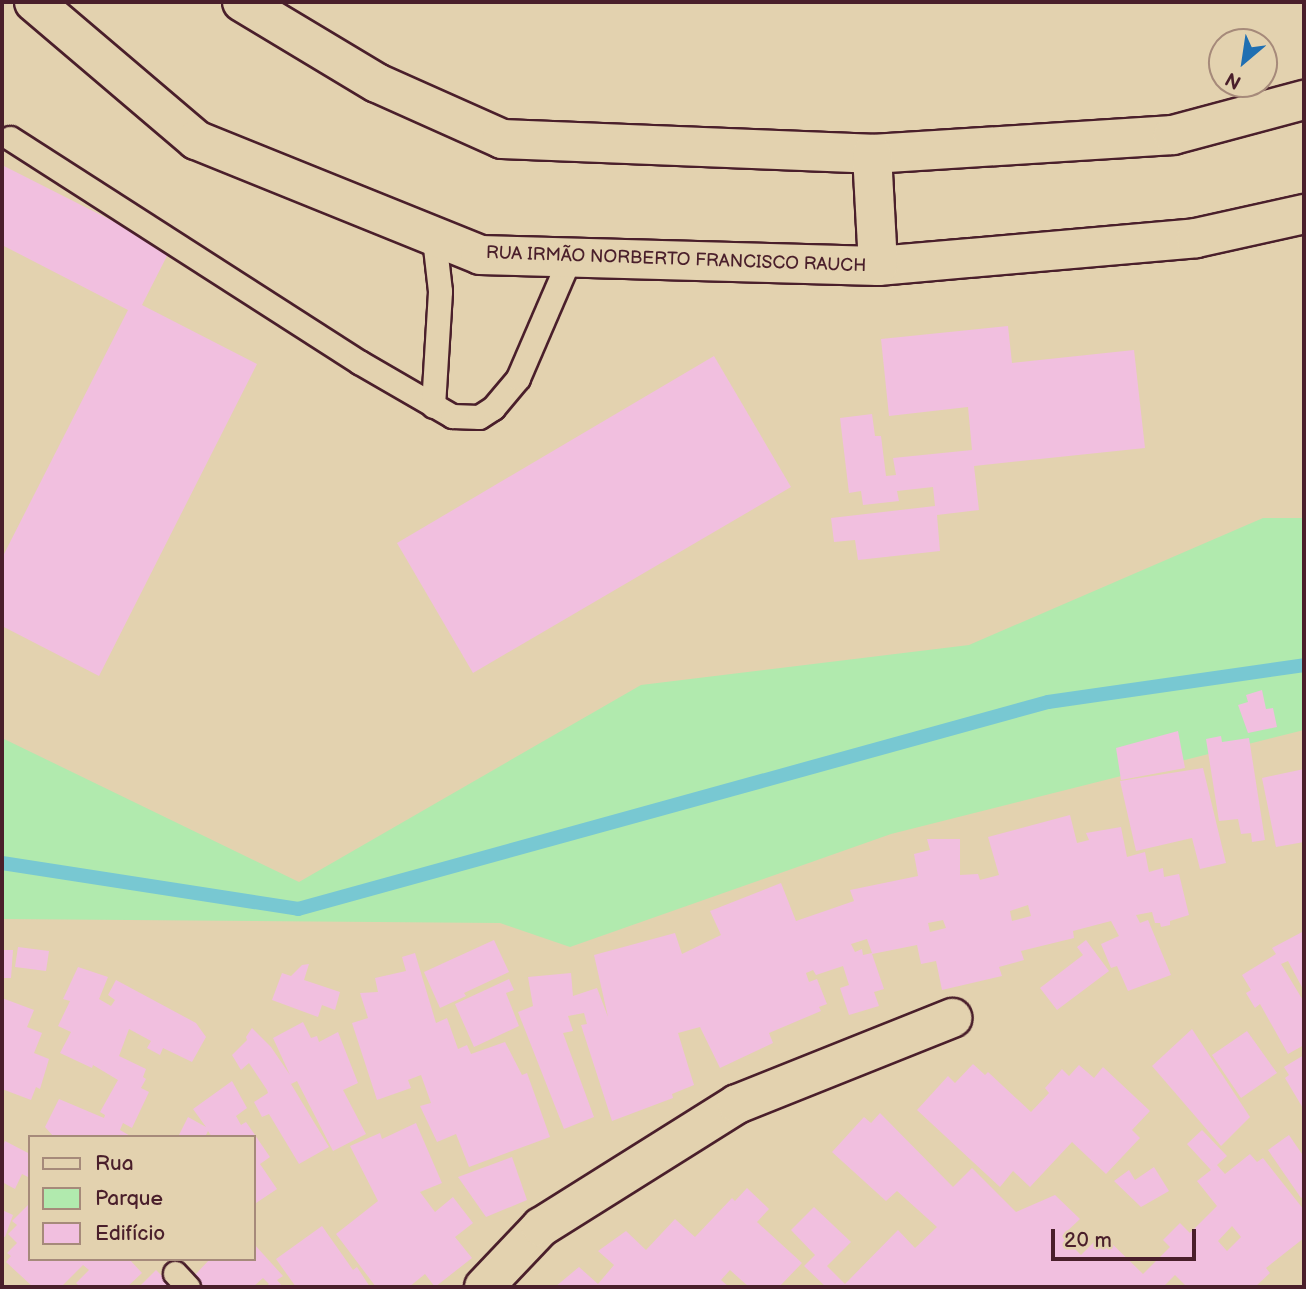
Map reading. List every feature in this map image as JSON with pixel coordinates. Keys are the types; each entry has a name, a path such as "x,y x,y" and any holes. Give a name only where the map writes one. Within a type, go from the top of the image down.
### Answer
{"street":[{"name":"RUA IRMÃO NORBERTO FRANCISCO RAUCH","path":"34,2 196,140 480,255 878,265 1196,238 1304,214"},
{"path":"242,2 377,83 502,139 872,154 1172,135 1304,100"},
{"path":"872,154 878,265"},
{"path":"484,1287 541,1227 737,1104 952,1018"}],"lane":[{"path":"10,138 359,362 452,416 478,417 493,408 518,378 570,257"},
{"path":"433,406 440,291 434,238"}],"green space":[{"path":"1263,518 1304,518 1304,730 891,834 570,947 500,923 2,919 2,738 299,882 641,685 969,645"}],"building":[{"path":"2,165 170,250 142,305 257,364 99,676 2,626 2,558 128,310 2,245"},
{"path":"1008,326 1012,363 1134,350 1145,448 974,466 979,510 937,515 940,551 858,560 855,540 834,542 831,518 935,506 933,487 897,491 899,501 863,505 861,491 849,493 840,418 872,414 875,436 881,436 886,476 896,475 893,458 972,450 968,407 889,416 881,339"},
{"path":"714,356 791,487 473,673 397,543"},
{"path":"1262,690 1266,709 1273,708 1277,727 1248,733 1238,705 1248,702 1246,695"},
{"path":"1178,731 1185,768 1121,780 1116,748"},
{"path":"1221,736 1222,742 1249,738 1265,840 1252,842 1251,833 1241,834 1238,819 1219,821 1206,739"},
{"path":"1203,768 1226,863 1200,869 1192,838 1136,851 1120,781"},
{"path":"1304,769 1304,842 1276,847 1262,778"},
{"path":"1070,815 1077,843 1089,840 1086,833 1121,827 1127,857 1145,852 1149,872 1163,868 1164,877 1179,874 1189,915 1161,927 1160,923 1155,923 1152,912 1136,915 1140,923 1148,920 1171,975 1128,991 1117,966 1111,968 1101,944 1119,936 1111,921 1073,931 1074,938 1021,951 1024,960 999,967 1002,976 942,990 936,961 921,964 917,945 872,954 884,989 874,992 879,1006 849,1015 840,988 849,985 843,966 816,975 813,970 806,973 809,982 817,979 827,1004 819,1007 821,1011 769,1033 773,1043 720,1068 700,1027 678,1033 694,1085 672,1094 673,1098 612,1121 581,1025 587,1024 584,1013 568,1016 573,1031 563,1033 594,1117 564,1129 518,1012 533,1006 528,977 571,973 573,996 597,988 608,1017 594,955 675,933 682,954 721,935 710,911 781,883 796,921 854,901 850,890 918,876 914,854 930,850 927,839 960,839 960,875 978,874 980,880 999,875 988,837","holes":["1028,905 1031,916 1012,921 1010,911","943,920 946,928 930,932 928,923","867,939 872,953 863,955 862,949 855,952 851,944"]},
{"path":"1304,931 1304,991 1288,961 1281,964 1304,1002 1304,1045 1288,1054 1260,1004 1255,1008 1246,993 1251,990 1242,975 1276,954 1272,948"},
{"path":"494,940 509,972 464,993 466,996 440,1008 424,972"},
{"path":"1086,940 1109,971 1057,1010 1040,988 1083,955 1077,947"},
{"path":"18,947 49,951 46,971 15,967"},
{"path":"2,950 13,950 11,978 2,978"},
{"path":"415,953 436,1023 447,1018 458,1049 467,1045 471,1054 505,1042 522,1075 527,1073 550,1137 469,1167 456,1134 437,1142 420,1106 431,1103 421,1075 408,1080 411,1088 377,1100 352,1023 368,1018 360,993 378,992 375,978 406,971 402,957"},
{"path":"309,964 304,980 340,992 335,1010 322,1005 318,1017 272,1000 282,973 291,976 302,965"},
{"path":"78,967 108,977 99,999 111,1006 115,1000 108,995 116,980 196,1023 206,1037 192,1062 163,1048 160,1055 147,1048 151,1041 129,1029 119,1056 146,1069 143,1077 146,1079 141,1088 149,1092 132,1128 123,1123 120,1130 129,1135 52,1135 45,1127 59,1099 104,1118 105,1115 100,1112 118,1080 93,1065 92,1068 60,1053 71,1032 58,1026 70,1001 63,999"},
{"path":"509,979 514,990 506,993 519,1026 474,1047 455,1004"},
{"path":"2,998 34,1010 27,1027 42,1033 34,1053 49,1059 40,1089 36,1087 31,1100 2,1089"},
{"path":"303,1022 311,1038 317,1036 319,1042 338,1032 358,1083 343,1090 366,1134 333,1151 297,1081 291,1084 329,1147 299,1164 269,1114 262,1117 254,1102 268,1093 267,1090 249,1063 241,1070 232,1055 247,1040 252,1028 271,1047 290,1075 273,1038"},
{"path":"1192,1029 1250,1117 1221,1146 1152,1066"},
{"path":"1247,1031 1277,1073 1241,1098 1212,1055"},
{"path":"1304,1055 1304,1110 1285,1078 1289,1075 1284,1067"},
{"path":"973,1064 985,1075 988,1072 1031,1112 1049,1093 1045,1088 1062,1069 1069,1076 1079,1065 1094,1078 1103,1067 1150,1111 1132,1130 1140,1138 1106,1174 1072,1142 1030,1187 1013,1171 1000,1187 917,1110 948,1076 955,1083"},
{"path":"232,1081 247,1108 236,1116 241,1125 246,1122 255,1135 211,1135 208,1131 206,1135 179,1135 188,1117 206,1127 193,1109"},
{"path":"880,1113 953,1187 972,1168 1016,1212 1055,1195 1080,1219 1062,1236 1081,1255 1102,1234 1143,1274 1170,1247 1163,1240 1180,1223 1190,1233 1217,1206 1197,1181 1211,1170 1187,1144 1202,1130 1227,1156 1217,1165 1225,1174 1250,1154 1257,1162 1263,1158 1304,1210 1304,1238 1266,1268 1270,1273 1255,1287 1187,1287 1175,1275 1163,1287 826,1287 804,1266 815,1255 791,1230 814,1207 851,1242 827,1266 845,1284 898,1230 915,1248 937,1227 897,1191 886,1201 832,1152 864,1117 871,1123","holes":["1232,1226 1241,1237 1227,1251 1218,1241"]},
{"path":"416,1123 442,1183 420,1192 435,1212 453,1197 473,1223 455,1237 472,1258 435,1287 425,1274 409,1287 376,1287 336,1234 378,1201 350,1146 380,1133 382,1139"},
{"path":"1289,1135 1304,1157 1304,1196 1301,1198 1268,1150"},
{"path":"256,1137 270,1157 260,1164 277,1189 256,1203"},
{"path":"5,1141 28,1153 28,1177 22,1174 15,1189 2,1182 2,1148"},
{"path":"512,1157 527,1200 486,1217 458,1177"},
{"path":"1154,1167 1169,1191 1141,1207 1114,1181 1129,1170 1135,1180"},
{"path":"747,1188 769,1209 757,1222 802,1263 779,1287 749,1287 730,1270 721,1280 729,1287 555,1287 579,1267 598,1284 614,1265 598,1251 626,1231 646,1250 675,1219 695,1237 732,1198 735,1201"},
{"path":"28,1205 28,1261 131,1261 142,1273 127,1287 80,1287 76,1283 89,1270 83,1265 61,1287 32,1286 6,1262 11,1256 7,1253 17,1243 8,1234 17,1225 12,1221"},
{"path":"2,1210 13,1215 5,1237 2,1236"},
{"path":"322,1226 353,1270 357,1267 370,1287 296,1287 276,1259"},
{"path":"256,1246 283,1276 277,1280 283,1287 265,1287 269,1284 263,1278 253,1287 205,1287 194,1276 208,1261 256,1261"},
{"path":"156,1270 173,1287 139,1287"}],"waterway":[{"path":"2,863 298,909 1048,702 1304,665"}]}
